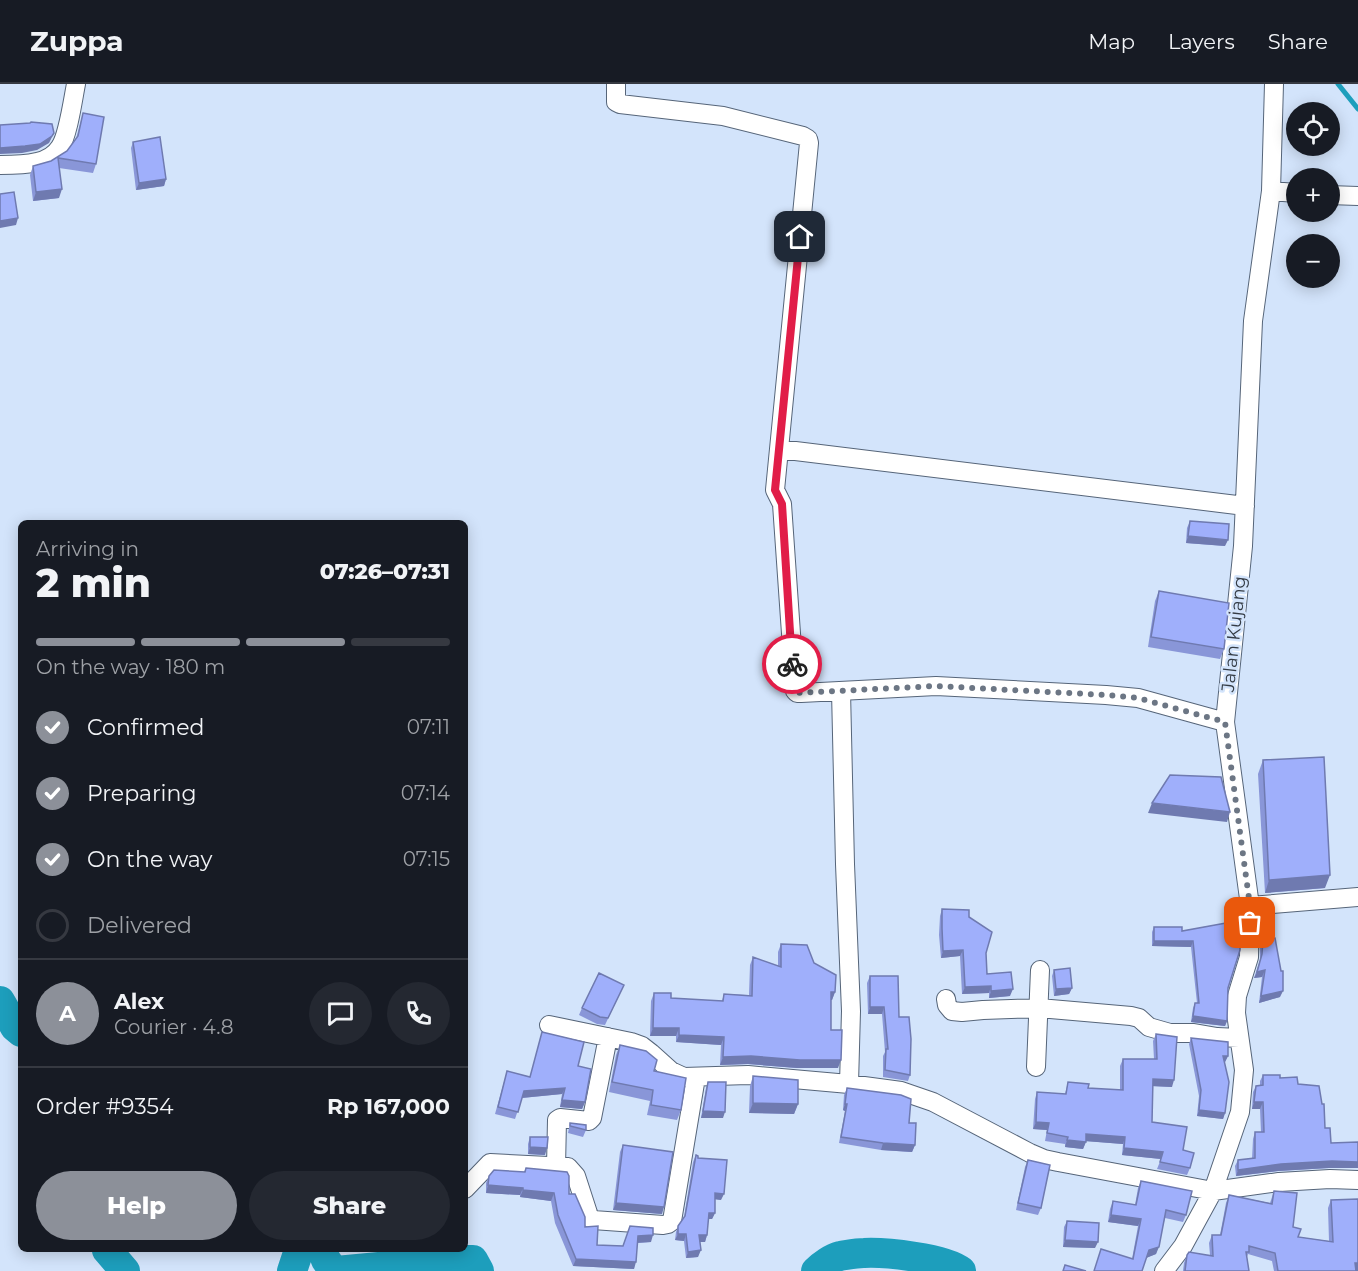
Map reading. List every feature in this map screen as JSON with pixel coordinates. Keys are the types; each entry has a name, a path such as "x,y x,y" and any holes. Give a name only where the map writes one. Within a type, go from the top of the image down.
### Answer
{"street":[{"path":"0,165 39,162 51,156 61,146 76,84"},
{"path":"616,84 615,99 620,104 723,116 808,139 775,490 782,504 794,687 797,693 936,686 1106,695 1138,698 1225,722"},
{"name":"Jalan Kujang","path":"1164,1271 1183,1246 1213,1191 1240,1112 1244,1070 1236,1013 1237,996 1249,957 1250,906 1225,722 1243,546 1253,321 1271,191 1274,84"},
{"path":"1271,191 1286,192"},
{"path":"1340,195 1358,196"},
{"path":"779,449 1245,506"},
{"path":"841,691 851,1011 849,1084"},
{"path":"1250,906 1358,897"},
{"path":"1036,1067 1040,970"},
{"path":"945,999 952,1011 1039,1008 1131,1016 1139,1018 1149,1027 1170,1033 1239,1038"},
{"path":"549,1025 632,1042 642,1046 677,1075 684,1077 748,1075 901,1090 933,1102 1044,1159 1213,1191 1279,1182 1358,1179"},
{"path":"556,1167 557,1120 560,1118 589,1121 592,1118 609,1037"},
{"path":"468,1187 490,1163 568,1167 576,1176 588,1213 593,1220 668,1224 672,1221 696,1077"}],"building":[{"path":"83,113 104,117 96,164 58,158 62,189 36,192 33,166 51,161 67,151 78,136"},
{"path":"31,122 52,124 54,133 40,144 0,148 0,125"},
{"path":"160,137 166,179 139,183 133,142"},
{"path":"14,192 18,218 0,221 0,194"},
{"path":"1190,521 1229,524 1228,540 1188,536"},
{"path":"1159,591 1229,603 1224,649 1151,637"},
{"path":"1324,757 1330,875 1269,880 1263,760"},
{"path":"1170,775 1221,777 1230,812 1152,803"},
{"path":"942,909 969,910 969,917 992,932 986,953 987,974 1011,972 1013,989 991,991 991,986 965,987 963,950 943,951"},
{"path":"1226,923 1240,923 1240,950 1228,988 1227,1021 1193,1016 1195,1003 1199,1003 1193,941 1154,941 1154,927 1182,927 1182,931"},
{"path":"1275,938 1281,971 1283,971 1283,991 1261,996 1265,970 1257,972 1263,940"},
{"path":"781,944 807,945 814,963 836,975 835,992 831,992 831,1030 842,1030 841,1060 723,1057 724,1037 679,1035 679,1028 653,1028 654,993 671,993 671,998 723,1001 724,994 752,996 753,957 781,967"},
{"path":"1070,968 1072,988 1056,989 1054,970"},
{"path":"599,973 624,985 608,1018 600,1017 582,1008"},
{"path":"870,976 898,976 899,1017 909,1017 910,1075 885,1070 886,1049 888,1049 884,1007 870,1007"},
{"path":"542,1032 584,1042 578,1066 591,1069 585,1102 562,1100 565,1088 524,1091 518,1112 498,1107 507,1071 530,1077"},
{"path":"1156,1034 1177,1037 1174,1080 1153,1079 1152,1122 1187,1127 1183,1150 1194,1153 1190,1168 1160,1162 1163,1152 1124,1148 1125,1137 1086,1134 1086,1142 1067,1140 1068,1137 1047,1133 1049,1123 1036,1122 1037,1092 1066,1094 1068,1082 1089,1084 1088,1088 1123,1090 1123,1059 1157,1059"},
{"path":"1191,1038 1228,1042 1228,1056 1223,1056 1229,1082 1225,1113 1199,1110 1201,1090"},
{"path":"620,1045 646,1051 657,1060 654,1071 686,1078 681,1110 651,1105 653,1090 612,1082"},
{"path":"1263,1075 1280,1075 1280,1078 1297,1077 1298,1084 1319,1086 1322,1104 1324,1104 1325,1128 1330,1128 1331,1143 1358,1142 1358,1162 1281,1164 1238,1170 1238,1160 1255,1158 1255,1132 1264,1132 1263,1102 1254,1102 1256,1086 1263,1085"},
{"path":"753,1076 798,1080 798,1104 753,1103"},
{"path":"708,1082 726,1082 725,1112 703,1111"},
{"path":"847,1088 901,1095 911,1099 909,1123 916,1123 915,1145 841,1137 847,1104 845,1104"},
{"path":"570,1123 586,1125 586,1130 570,1126"},
{"path":"530,1137 548,1137 547,1148 530,1147"},
{"path":"623,1145 673,1152 664,1207 616,1203"},
{"path":"696,1155 698,1158 727,1160 724,1194 715,1193 715,1213 709,1213 707,1235 699,1235 701,1250 688,1252 686,1234 678,1234 678,1226 685,1216"},
{"path":"1028,1160 1050,1165 1041,1208 1018,1203"},
{"path":"526,1168 567,1172 569,1194 575,1194 585,1217 585,1227 598,1226 597,1245 623,1246 630,1226 653,1228 653,1235 638,1236 636,1262 576,1259 558,1215 554,1193 488,1185 489,1176 494,1170 525,1172"},
{"path":"1141,1181 1192,1191 1186,1215 1166,1210 1159,1247 1149,1250 1142,1271 1094,1271 1101,1249 1133,1259 1141,1219 1111,1215 1113,1201 1136,1205"},
{"path":"1274,1191 1297,1193 1293,1227 1301,1229 1298,1237 1333,1242 1331,1200 1358,1199 1356,1271 1278,1271 1275,1253 1249,1246 1249,1252 1246,1252 1249,1271 1185,1271 1189,1252 1213,1256 1212,1235 1221,1235 1229,1195 1272,1204"},
{"path":"1067,1221 1099,1223 1098,1242 1065,1240"},
{"path":"1065,1265 1086,1271 1063,1271"}],"waterway":[{"path":"1338,84 1358,109"},
{"path":"0,1001 18,1030"},
{"path":"109,1252 125,1271"},
{"path":"292,1271 298,1252"},
{"path":"323,1252 334,1271"},
{"path":"816,1271 834,1258 858,1253 929,1259 953,1266 961,1271"},
{"path":"336,1271 454,1260 473,1260 479,1271"}],"way so far":[{"path":"792,664 794,687 797,693 936,686 1106,695 1138,698 1225,722 1250,906 1250,923"}],"route":[{"path":"792,664 782,504 775,490 800,237"}]}
